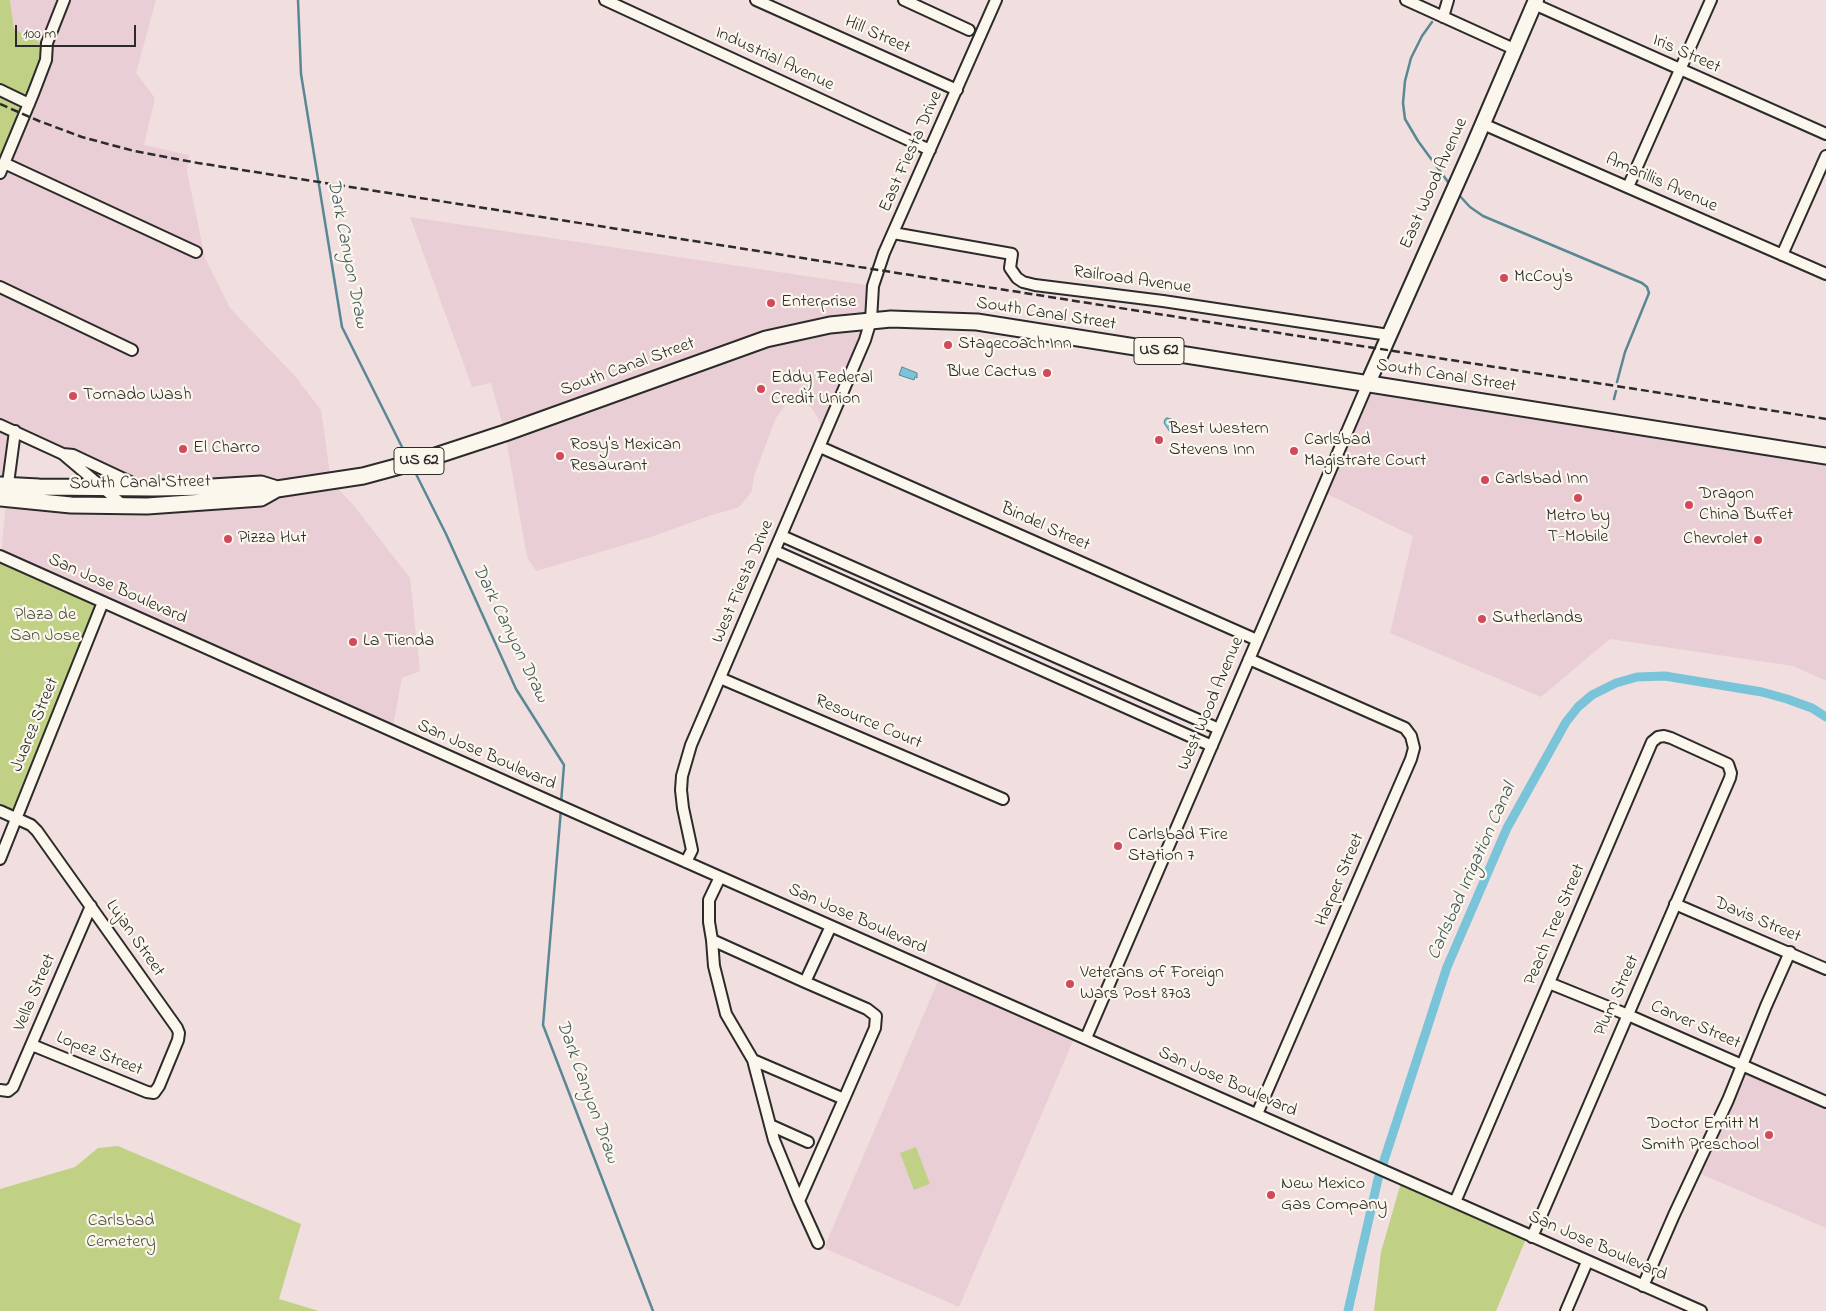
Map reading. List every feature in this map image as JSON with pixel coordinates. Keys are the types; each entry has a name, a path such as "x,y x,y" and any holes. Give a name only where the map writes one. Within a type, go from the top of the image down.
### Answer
{"highway":[{"name":"South Canal Street","path":"3,492 71,505 176,506 261,498 277,489 364,476 396,468 505,433 766,339 822,326 871,320 913,319 977,322 1826,456"},
{"name":"South Canal Street","path":"3,492 101,488 193,488 261,484 277,489"}],"main road":[{"name":"East Wood Avenue","path":"1368,383 1535,2"}],"street":[{"path":"64,0 47,43 46,60 2,168 196,252"},
{"name":"Industrial Avenue","path":"604,0 930,150"},
{"name":"Hill Street","path":"756,0 957,90"},
{"path":"904,0 969,30"},
{"name":"East Fiesta Drive","path":"871,320 873,286 893,232 996,0"},
{"path":"1406,0 1514,49"},
{"path":"1443,17 1448,0"},
{"path":"1628,187 1711,0"},
{"name":"Iris Street","path":"1535,2 1679,70 1826,134"},
{"path":"0,90 29,104"},
{"name":"Amarillis Avenue","path":"1482,124 1826,274"},
{"path":"1782,255 1826,156"},
{"name":"Railroad Avenue","path":"893,232 1012,254 1010,268 1017,278 1023,282 1035,285 1162,300 1389,335"},
{"path":"0,287 132,350"},
{"name":"West Fiesta Drive","path":"686,862 692,850 683,808 682,776 691,745 820,447 865,340 871,320"},
{"name":"West Wood Avenue","path":"1086,1038 1368,383"},
{"path":"0,424 63,454 101,488 125,506"},
{"path":"3,492 15,432"},
{"name":"Bindel Street","path":"820,447 1257,640"},
{"path":"63,454 73,455 142,488"},
{"path":"782,536 1219,729"},
{"path":"775,551 1212,746"},
{"name":"San Jose Boulevard","path":"0,556 612,830 1701,1311"},
{"name":"Juarez Street","path":"0,860 103,602"},
{"name":"Harper Street","path":"1249,659 1405,728 1411,736 1414,753 1257,1114"},
{"name":"Resource Court","path":"720,678 1003,799"},
{"name":"Peach Tree Street","path":"1455,1202 1652,742 1664,736 1671,738 1728,764 1729,769"},
{"name":"Plum Street","path":"1532,1237 1730,778 1731,773 1729,769"},
{"name":"Lujan Street","path":"0,811 31,825 37,831 177,1028 179,1034 174,1049 159,1086 154,1093"},
{"path":"720,877 709,900 709,922 714,966 726,1014 753,1060 774,1140 818,1243"},
{"name":"Davis Street","path":"1676,904 1826,969"},
{"name":"Vella Street","path":"4,1090 13,1087 91,906"},
{"path":"805,982 831,926"},
{"path":"712,940 867,1009 876,1016 875,1028 799,1201"},
{"path":"1643,1286 1743,1065 1790,952"},
{"name":"Carver Street","path":"1549,983 1628,1015 1826,1102"},
{"name":"Lopez Street","path":"32,1045 147,1092 154,1093"},
{"path":"753,1060 844,1099"},
{"path":"770,1125 808,1142"},
{"path":"1566,1311 1587,1262"}],"shaded area":[{"path":"10,0 156,0 136,73 155,98 144,145 189,155 187,171 205,258 230,308 295,376 321,410 331,481 355,507 410,578 420,671 402,678 392,731 1,557 6,499 261,498 142,488 15,432 8,486 0,485 0,173 14,29"},
{"path":"410,217 873,286 871,320 824,435 818,418 811,407 799,401 787,403 776,418 754,476 752,491 737,508 648,538 536,571 527,557 505,433 491,383 472,387"},
{"path":"1368,383 1826,456 1826,681 1793,666 1610,639 1541,697 1390,633 1413,536 1321,491"},
{"path":"938,981 1073,1041 959,1307 824,1248"},
{"name":"Doctor Emitt M Smith Preschool","path":"1743,1065 1826,1102 1826,1228 1694,1171"}],"green space":[{"path":"0,0 10,0 14,29 47,46 0,172"},
{"name":"Plaza de San Jose","path":"0,556 103,602 16,818 0,811"},
{"name":"Carlsbad Cemetery","path":"118,1146 301,1224 279,1299 319,1311 0,1311 0,1189 75,1167 98,1148"},
{"path":"916,1147 930,1184 914,1190 900,1153"},
{"path":"1402,1179 1528,1234 1496,1311 1374,1311 1381,1252"}],"water":[{"path":"902,367 917,373 917,378 915,377 914,380 899,375"},
{"path":"1167,418 1178,421 1176,433 1170,432 1164,423"}],"waterway":[{"name":"Dark Canyon Draw","path":"298,0 301,74 342,327 408,459"},
{"path":"1432,22 1422,36 1411,58 1405,81 1403,103 1405,119 1418,141 1448,182"},
{"path":"1458,194 1470,207 1483,216 1642,283 1647,287 1649,293 1625,352 1617,382"},
{"path":"1614,399 1616,391"},
{"name":"Dark Canyon Draw","path":"413,468 446,534 516,689 564,765 561,803"},
{"name":"Carlsbad Irrigation Canal","path":"1348,1311 1378,1179 1447,967 1507,828 1566,722 1578,707 1592,695 1616,683 1637,677 1665,676 1762,692 1812,708 1826,717"},
{"name":"Dark Canyon Draw","path":"561,809 543,1025 653,1311"}],"railway":[{"path":"0,104 82,137 134,151 198,163 1826,419"}],"place":[{"name":"McCoy's","path":"1504,278"},
{"name":"Enterprise","path":"771,303"},
{"name":"Stagecoach Inn","path":"948,345"},
{"name":"Blue Cactus","path":"1047,373"},
{"name":"Eddy Federal Credit Union","path":"761,389"},
{"name":"Tornado Wash","path":"73,396"},
{"name":"Best Western Stevens Inn","path":"1159,440"},
{"name":"El Charro","path":"183,449"},
{"name":"Carlsbad Magistrate Court","path":"1294,451"},
{"name":"Rosy's Mexican Resaurant","path":"560,456"},
{"name":"Carlsbad Inn","path":"1485,480"},
{"name":"Metro by T-Mobile","path":"1578,498"},
{"name":"Dragon China Buffet","path":"1689,505"},
{"name":"Pizza Hut","path":"228,539"},
{"name":"Chevrolet","path":"1758,540"},
{"name":"Sutherlands","path":"1482,619"},
{"name":"La Tienda","path":"353,642"},
{"name":"Carlsbad Fire Station 7","path":"1118,846"},
{"name":"Veterans of Foreign Wars Post 8703","path":"1070,984"},
{"name":"Doctor Emitt M Smith Preschool","path":"1769,1135"},
{"name":"New Mexico Gas Company","path":"1271,1195"}]}
